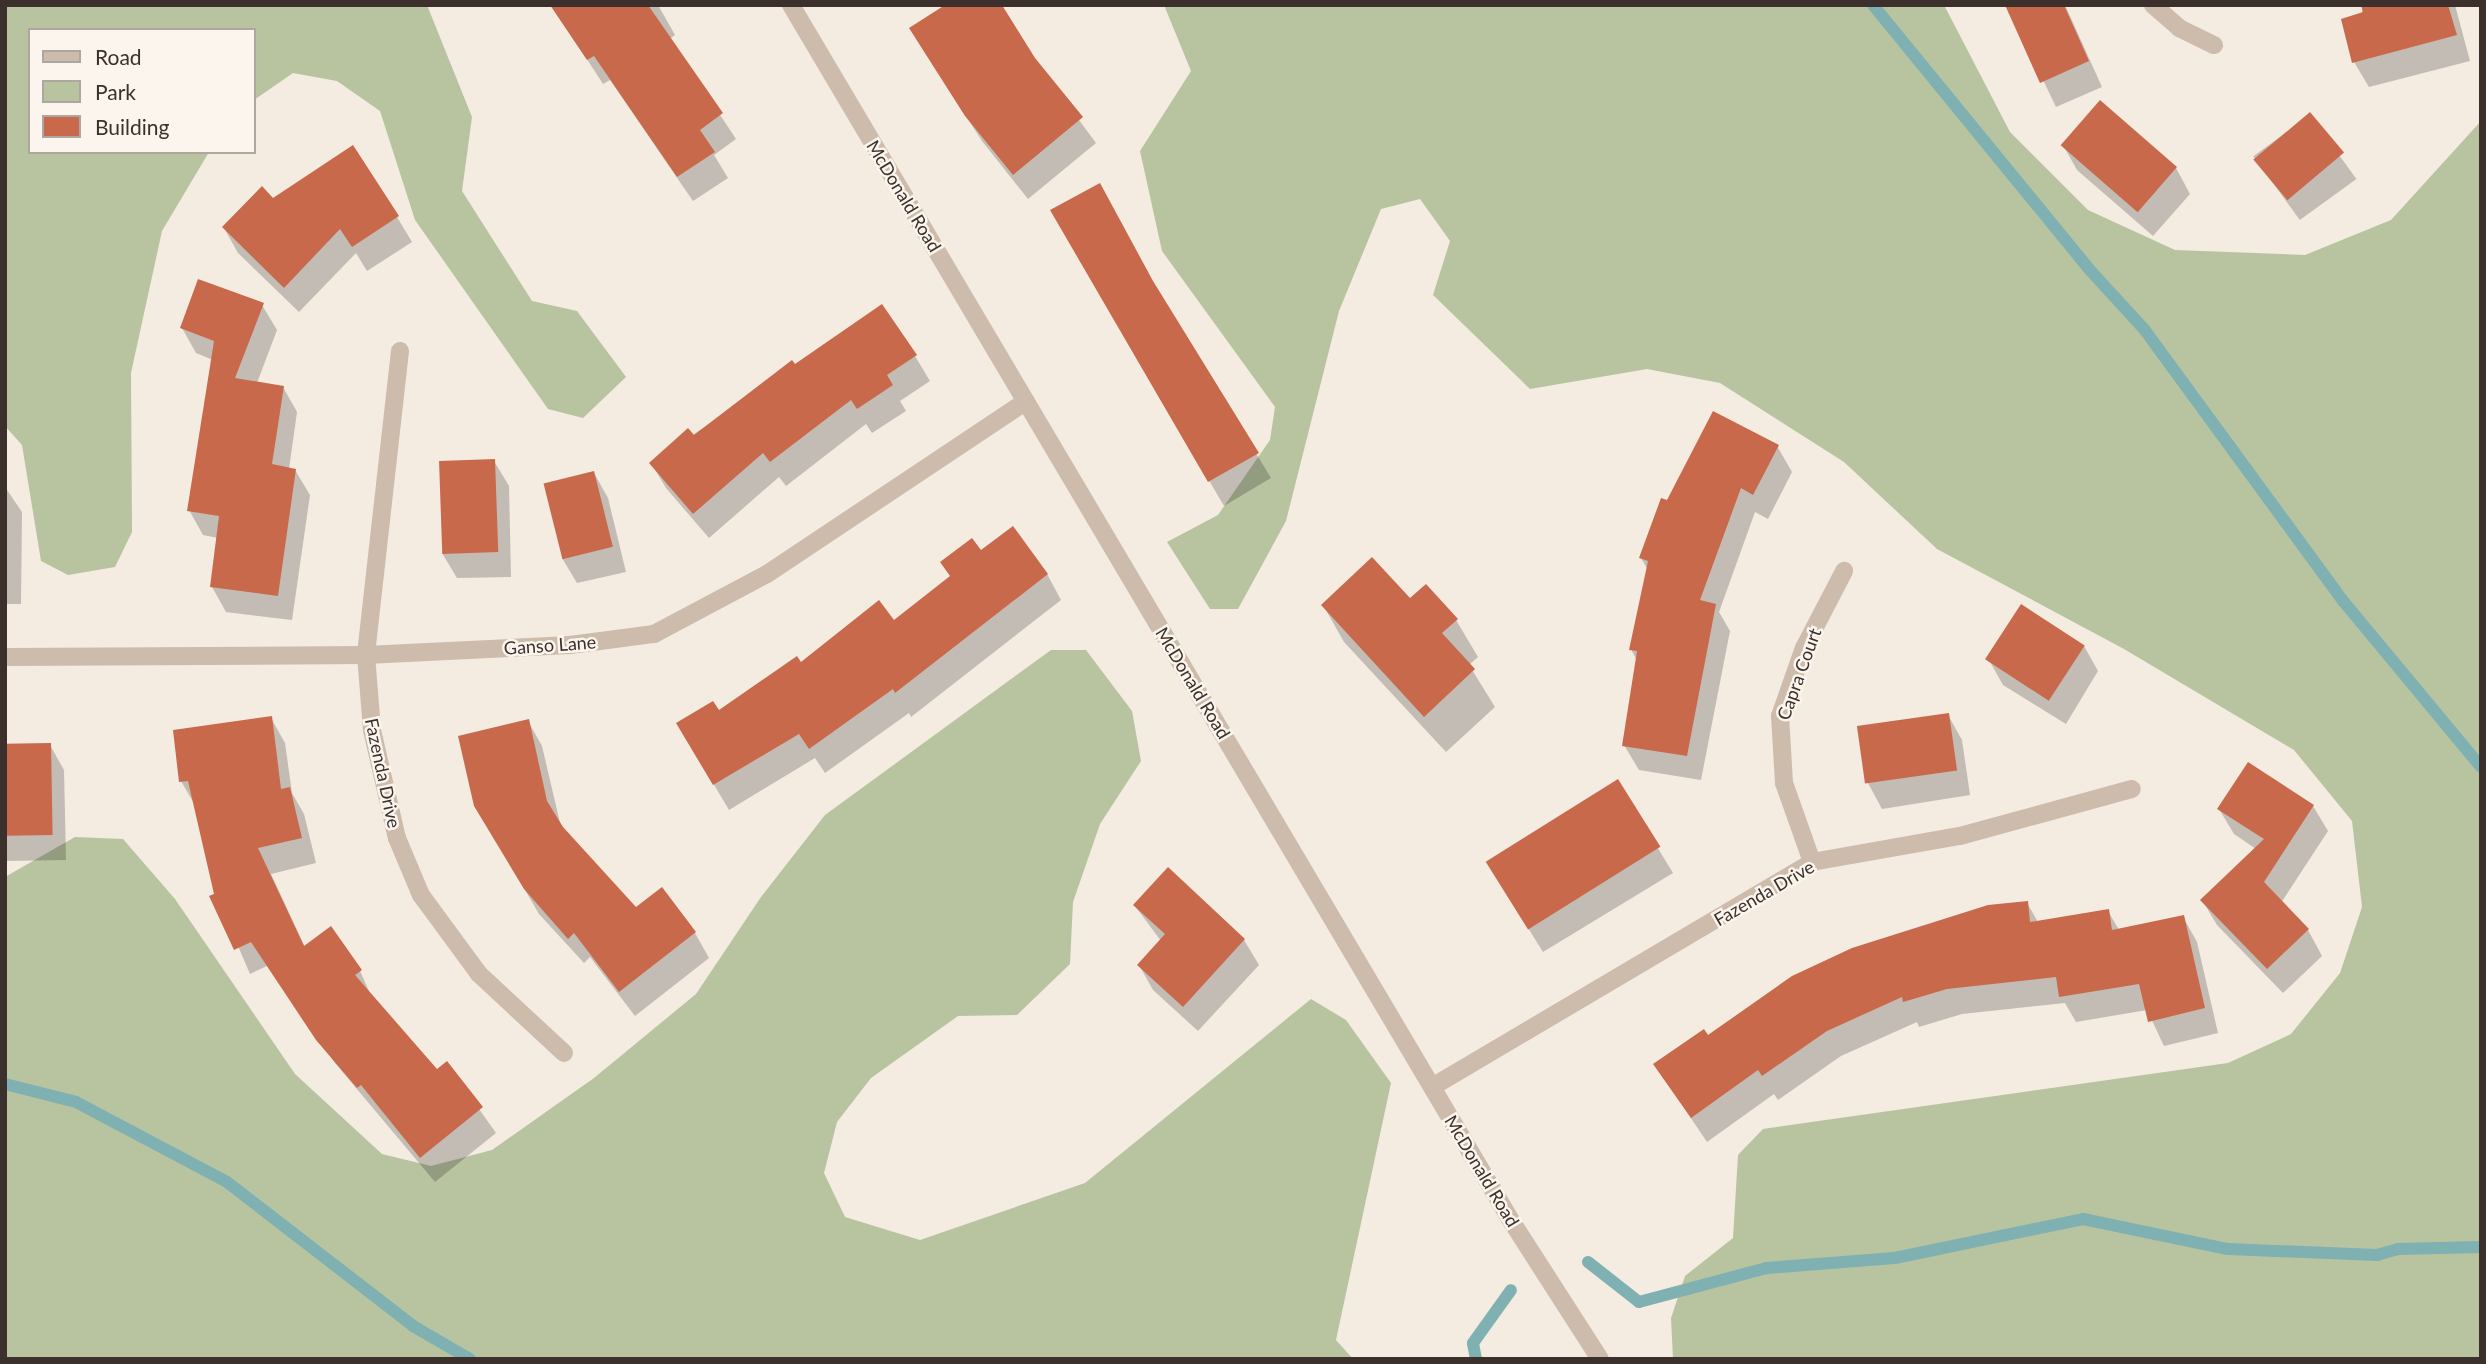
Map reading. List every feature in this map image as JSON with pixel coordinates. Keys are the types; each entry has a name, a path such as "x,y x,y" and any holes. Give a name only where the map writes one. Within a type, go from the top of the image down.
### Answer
{"street":[{"name":"McDonald Road","path":"790,5 1432,1087 1600,1359"},
{"path":"2153,5 2179,28 2214,45"},
{"name":"Fazenda Drive","path":"400,351 366,655 378,757 397,838 421,895 478,974 564,1053"},
{"name":"Ganso Lane","path":"5,657 366,655 570,645 654,634 767,574 1026,401"},
{"name":"Capra Court","path":"1812,862 1784,783 1780,716 1804,648 1844,570"},
{"name":"Fazenda Drive","path":"1432,1087 1812,862 1960,836 2132,789"}],"green space":[{"path":"5,5 427,5 472,117 462,191 532,301 577,311 626,377 583,418 548,409 415,220 380,111 337,81 293,73 256,99 256,28 28,28 28,154 208,154 162,231 131,373 132,532 115,567 68,575 41,561 22,445 5,426"},
{"path":"1164,5 1944,5 2010,132 2088,210 2175,250 2305,255 2391,220 2481,121 2481,1359 1673,1359 1671,1318 1685,1276 1733,1238 1738,1155 1763,1129 2228,1063 2291,1034 2340,973 2362,907 2352,821 2294,750 2124,649 1937,549 1844,462 1720,383 1647,369 1530,389 1433,295 1450,241 1420,199 1381,209 1339,311 1286,521 1238,609 1210,609 1167,542 1218,515 1270,440 1275,407 1162,251 1140,151 1191,71"},
{"path":"1051,650 1086,650 1132,711 1141,761 1100,824 1073,902 1070,964 1017,1015 958,1016 871,1078 837,1122 824,1173 845,1217 920,1240 1085,1183 1311,999 1346,1020 1391,1083 1336,1340 1353,1359 5,1359 5,877 75,837 123,839 175,899 295,1074 382,1154 431,1166 492,1150 594,1078 696,994 761,897 825,815"}],"building":[{"path":"550,5 648,5 723,113 700,130 715,152 677,177 594,56 587,60"},
{"path":"945,5 1002,5 1035,58 1083,117 1013,175 965,116 909,28"},
{"path":"2005,5 2064,5 2089,61 2040,83"},
{"path":"2361,5 2448,5 2457,35 2352,63 2341,19 2363,12"},
{"path":"2100,100 2177,167 2138,212 2061,145"},
{"path":"2310,112 2344,153 2287,200 2253,160"},
{"path":"353,145 399,216 352,247 340,229 284,288 222,227 262,186 273,198"},
{"path":"1100,183 1153,281 1259,453 1208,482 1050,210"},
{"path":"198,279 264,303 235,378 284,386 272,464 296,469 278,596 210,587 219,516 187,511 214,341 180,328"},
{"path":"882,304 917,355 887,375 893,385 857,409 851,400 770,462 763,453 693,514 649,463 688,428 694,435 792,360 795,364"},
{"path":"1713,411 1779,445 1753,495 1741,488 1700,600 1716,604 1687,756 1622,746 1637,651 1629,650 1648,561 1639,558 1661,498 1667,500"},
{"path":"495,459 498,552 442,554 439,461"},
{"path":"594,471 613,547 562,559 544,484"},
{"path":"1013,526 1048,574 895,693 893,689 809,749 799,734 713,785 676,723 713,701 719,710 797,656 801,662 879,600 894,620 950,576 940,562 972,538 981,550"},
{"path":"1372,557 1410,598 1426,584 1458,619 1442,633 1475,669 1424,717 1321,605"},
{"path":"2021,604 2085,645 2049,701 1985,659"},
{"path":"1949,713 1957,770 1865,783 1857,726"},
{"path":"272,716 281,789 290,787 302,838 258,848 304,946 331,926 362,970 355,975 437,1069 447,1061 483,1107 420,1158 361,1085 357,1088 316,1040 251,942 234,950 209,896 214,894 188,781 179,782 173,730"},
{"path":"529,719 547,801 563,827 636,907 662,887 696,932 619,992 574,933 568,939 524,889 474,806 458,736"},
{"path":"51,743 53,835 7,836 5,744"},
{"path":"2248,762 2314,805 2264,882 2309,929 2267,969 2200,900 2264,839 2217,809"},
{"path":"1618,779 1660,847 1528,930 1486,862"},
{"path":"1168,867 1245,939 1183,1007 1137,965 1165,934 1133,905"},
{"path":"2028,901 2030,922 2109,909 2112,930 2184,915 2205,1008 2148,1022 2139,984 2059,997 2056,977 1947,989 1903,1002 1902,997 1827,1031 1762,1076 1758,1070 1691,1118 1653,1064 1704,1029 1708,1035 1792,976 1852,948 1988,905"}],"waterway":[{"path":"1873,5 2089,269 2144,329 2344,602 2481,767"},
{"path":"5,1084 76,1102 227,1182 413,1326 470,1359"},
{"path":"1588,1262 1639,1302 1767,1268 1895,1258 2083,1219 2228,1249 2377,1255 2398,1249 2481,1247"},
{"path":"1476,1359 1473,1343 1511,1290"}]}
